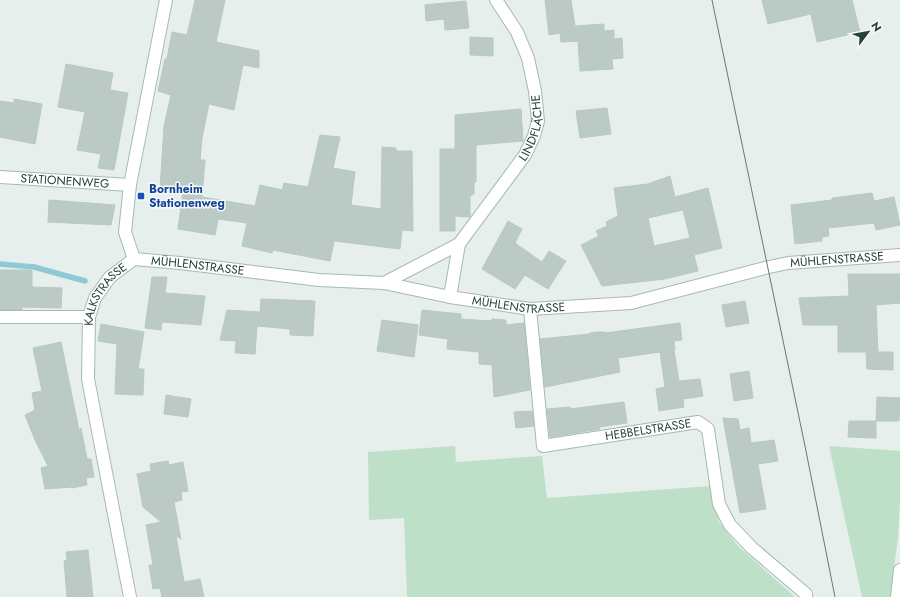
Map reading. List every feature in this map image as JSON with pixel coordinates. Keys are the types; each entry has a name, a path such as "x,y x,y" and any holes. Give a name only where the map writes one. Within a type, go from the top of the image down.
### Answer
{"street":[{"name":"KALKSTRASSE","path":"130,597 88,380 89,317 95,298 110,277 134,259 125,232 130,185 166,0"},
{"name":"LINDFLÄCHE","path":"384,283 459,244 525,155 534,136 538,121 536,91 528,58 517,32 496,0"},
{"name":"STATIONENWEG","path":"0,177 130,185"},
{"name":"LINDFLÄCHE","path":"450,297 459,244"},
{"name":"MÜHLENSTRASSE","path":"134,259 180,263 319,280 384,283 450,297 530,309 631,303 770,266 788,263 900,255"},
{"name":"HEBBELSTRASSE","path":"530,309 543,446 698,422 708,428 719,504 730,525 752,548 806,594 806,597"},
{"path":"0,316 89,317"},
{"path":"897,597 900,570"}],"green space":[{"path":"455,446 456,462 542,456 547,498 711,486 719,522 738,546 795,597 407,597 404,518 369,520 368,452"},
{"path":"829,446 900,451 898,538 890,597 862,597"}],"building":[{"path":"195,0 225,0 216,42 259,51 259,68 243,65 234,110 209,104 202,138 200,160 205,160 202,197 255,206 260,185 282,190 284,183 308,187 320,135 340,137 333,168 355,172 351,205 381,209 382,147 396,148 396,151 412,151 413,231 402,230 400,249 334,241 330,261 273,250 272,253 242,246 247,223 218,219 215,235 178,229 183,191 160,190 164,126 171,95 158,91 165,59 167,59 172,32 187,35"},
{"path":"545,0 571,0 575,26 604,24 604,31 614,30 614,39 622,38 623,58 612,59 613,69 580,71 578,41 561,42 560,33 549,35"},
{"path":"762,0 852,0 860,32 817,42 811,14 768,24"},
{"path":"466,1 469,28 445,30 444,19 426,21 425,5"},
{"path":"470,37 493,38 493,56 470,55"},
{"path":"66,64 113,73 110,90 128,93 114,170 98,168 101,154 77,150 85,112 58,107"},
{"path":"14,99 42,104 35,144 0,137 0,101 14,103"},
{"path":"607,108 611,134 580,138 576,111"},
{"path":"521,109 523,141 476,145 476,182 474,182 474,194 470,196 470,217 455,216 455,231 440,231 440,149 455,149 455,115"},
{"path":"670,176 675,197 708,188 722,248 694,255 698,271 665,279 602,286 581,245 599,236 596,231 607,226 606,222 618,216 614,188 648,184","holes":["683,210 690,238 654,246 648,218"]},
{"path":"872,193 874,201 894,197 900,225 876,230 874,223 828,228 829,236 822,237 822,241 795,244 791,205"},
{"path":"49,200 115,205 111,225 48,222"},
{"path":"508,221 522,229 515,243 542,262 549,251 566,261 548,289 525,275 515,289 482,269"},
{"path":"0,270 32,270 32,287 62,288 61,308 22,307 22,310 0,310"},
{"path":"848,274 900,274 900,303 876,305 878,352 893,352 893,370 867,369 866,352 838,352 838,325 803,325 799,298 849,296"},
{"path":"152,277 167,277 165,293 205,296 201,325 162,322 161,330 145,328"},
{"path":"261,299 315,301 313,336 290,335 290,329 257,326 255,354 235,353 236,341 220,340 227,310 260,312"},
{"path":"745,301 749,323 726,327 722,305"},
{"path":"422,310 461,314 461,319 492,321 492,319 506,320 506,325 524,323 530,390 494,397 492,365 479,364 479,352 447,349 448,339 419,335"},
{"path":"382,320 418,325 414,357 377,351"},
{"path":"680,323 682,340 674,341 679,381 700,379 703,396 683,399 684,407 659,411 656,389 665,387 660,352 618,358 620,372 545,387 540,339 598,332 605,333"},
{"path":"101,324 144,332 138,369 144,369 143,395 115,394 117,344 98,341"},
{"path":"61,342 79,430 81,428 87,459 91,459 94,477 86,478 87,485 72,488 45,489 41,468 48,466 25,415 35,410 32,393 42,391 33,348"},
{"path":"749,371 753,398 734,401 730,374"},
{"path":"166,395 191,399 188,417 164,414"},
{"path":"877,397 900,398 899,421 876,421"},
{"path":"624,402 627,423 550,437 547,409 570,407 570,409"},
{"path":"532,411 534,426 516,428 514,412"},
{"path":"723,418 738,419 740,430 749,428 751,443 774,440 778,461 758,464 766,509 740,513"},
{"path":"849,421 876,421 876,438 848,437"},
{"path":"168,461 169,465 183,462 188,491 181,492 182,500 174,502 181,539 176,536 184,582 200,579 204,597 162,597 160,588 153,589 149,565 153,565 146,525 161,522 143,507 137,474 151,471 150,464"},
{"path":"88,550 93,597 67,597 64,561 67,560 66,552"}],"waterway":[{"path":"0,264 34,267 85,281"}],"tram line":[{"path":"712,0 835,597"}],"place":[{"name":"Bornheim Stationenweg","path":"141,196"}]}
